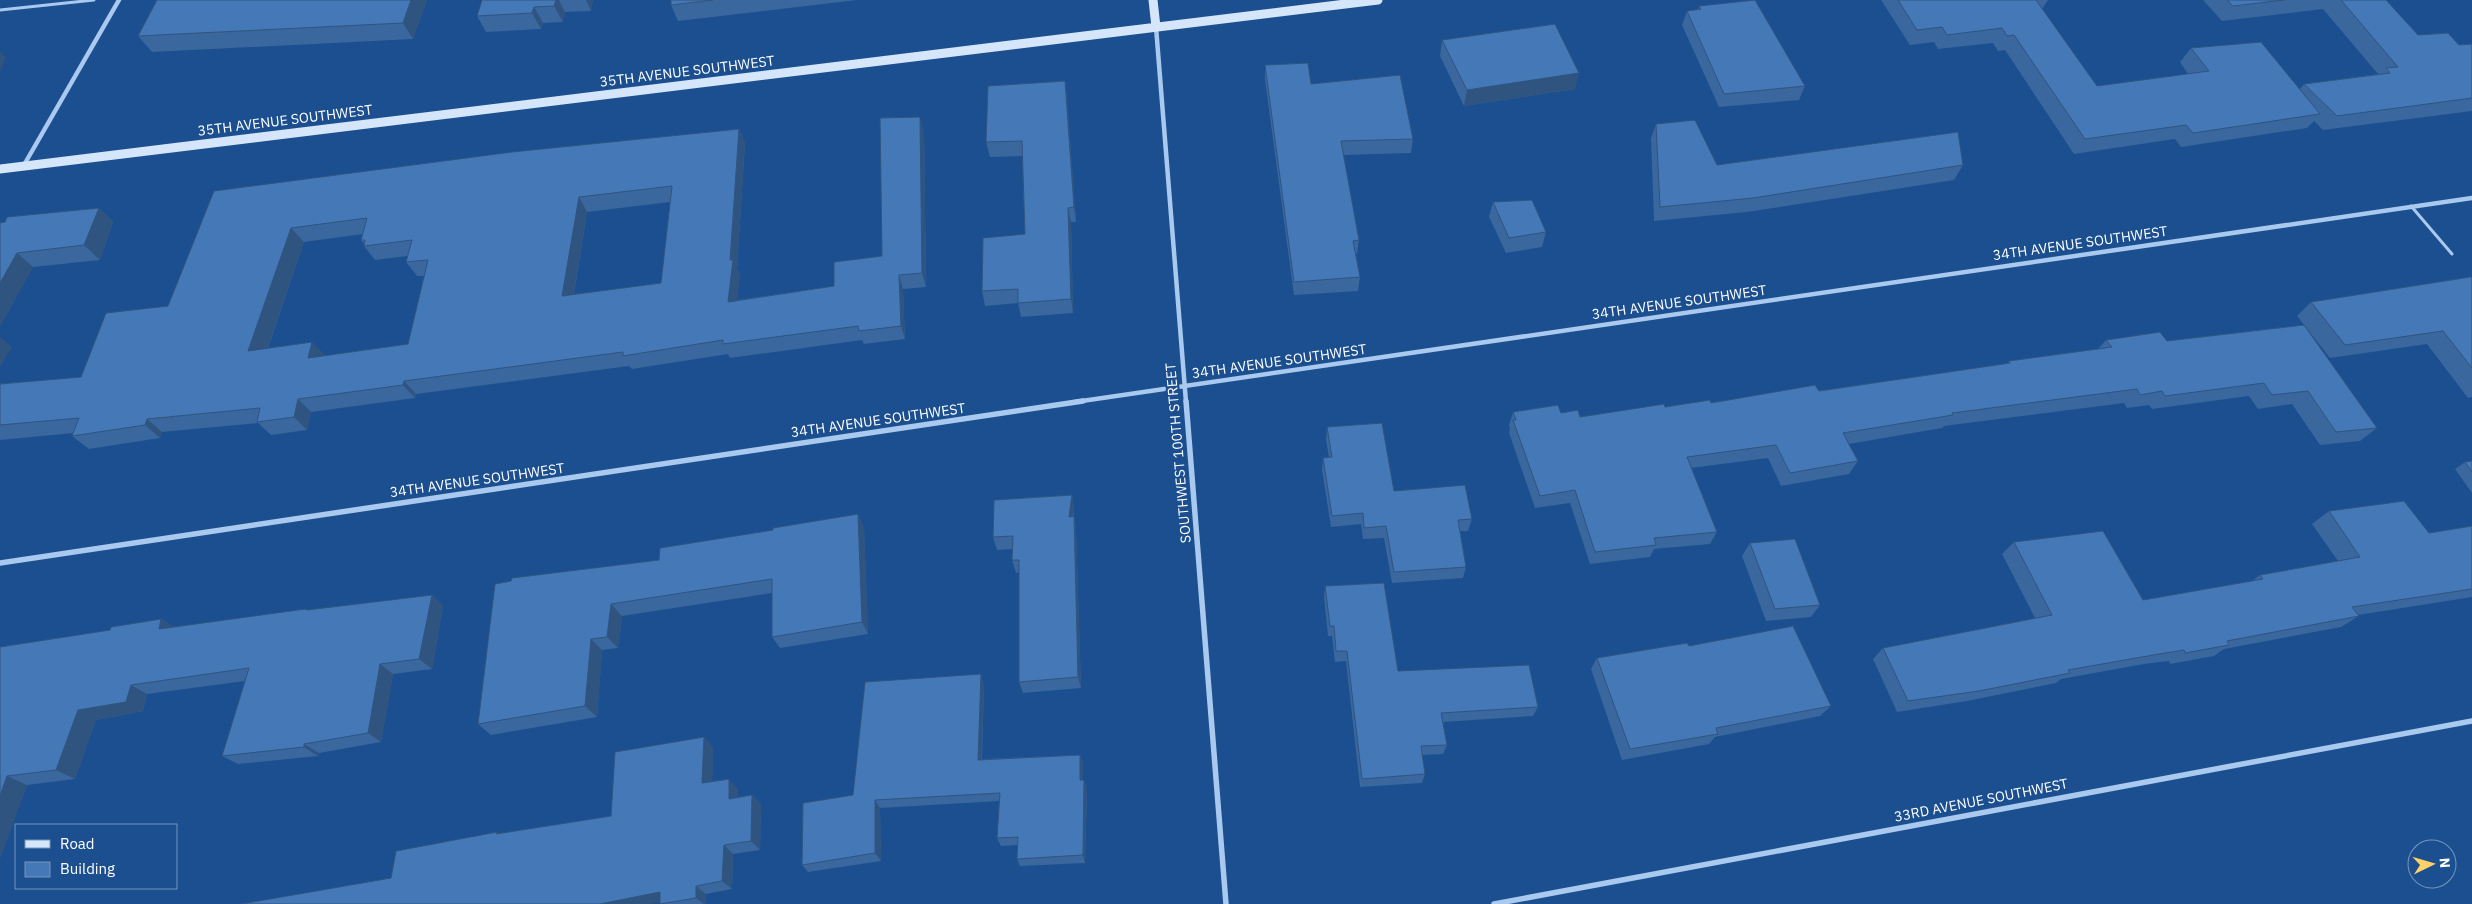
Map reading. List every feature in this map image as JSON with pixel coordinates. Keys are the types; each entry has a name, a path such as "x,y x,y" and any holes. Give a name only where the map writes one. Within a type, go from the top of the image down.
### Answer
{"street":[{"path":"24,166 119,0"},
{"name":"SOUTHWEST 100TH STREET","path":"1153,0 1226,904"},
{"name":"35TH AVENUE SOUTHWEST","path":"0,169 1378,0"},
{"name":"34TH AVENUE SOUTHWEST","path":"0,562 2472,198"},
{"name":"33RD AVENUE SOUTHWEST","path":"1494,904 2472,721"}],"lane":[{"path":"0,10 94,0"},
{"path":"2411,206 2452,254"}],"building":[{"path":"157,0 411,0 403,23 138,36"},
{"path":"482,0 556,0 554,6 534,7 532,13 477,16"},
{"path":"671,0 713,0 671,5"},
{"path":"1755,0 1805,86 1724,94 1687,11 1701,9 1699,6"},
{"path":"1898,0 2036,0 2097,86 2209,71 2191,48 2261,42 2320,114 2193,133 2186,125 2085,139 2014,35 2007,36 2002,28 1947,35 1942,27 1917,30"},
{"path":"2227,0 2284,0 2233,6"},
{"path":"2341,0 2386,0 2418,35 2448,33 2459,45 2472,44 2472,98 2337,116 2304,84 2390,73 2386,68 2398,67"},
{"path":"1555,24 1579,73 1467,90 1442,40"},
{"path":"1308,63 1311,84 1400,75 1413,139 1341,141 1359,240 1353,241 1360,277 1294,282 1265,65"},
{"path":"1065,81 1074,207 1068,208 1071,299 1018,303 1018,289 982,291 983,238 1025,234 1022,141 986,142 988,86"},
{"path":"920,117 922,273 899,275 901,326 859,331 858,326 723,344 723,340 623,356 623,352 404,381 403,385 298,399 294,417 257,422 260,408 147,419 145,425 72,436 79,418 0,425 0,384 81,377 106,313 168,306 214,191 512,152 739,129 730,260 733,260 728,302 834,286 834,262 882,256 880,118","holes":["672,186 661,283 562,296 579,197","367,218 361,240 365,240 364,246 412,240 406,262 428,260 408,344 308,358 312,342 248,351 291,228"]},
{"path":"1695,120 1717,165 1958,132 1963,165 1753,198 1660,207 1656,124"},
{"path":"1532,200 1546,232 1509,238 1493,202"},
{"path":"99,208 84,245 17,253 0,283 0,223 5,222 7,217"},
{"path":"2472,277 2472,368 2443,331 2345,345 2311,302"},
{"path":"2304,325 2377,428 2336,432 2308,391 2272,395 2264,383 2165,396 2162,391 2140,395 2137,389 1952,413 1953,415 1843,433 1858,461 1790,473 1776,445 1687,457 1717,532 1654,538 1656,545 1595,552 1575,490 1540,496 1513,420 1516,420 1513,412 1558,405 1561,413 1578,410 1580,417 1664,404 1665,407 1710,400 1711,403 1815,385 1819,391 2112,347 2106,340 2160,332 2167,341"},
{"path":"1382,423 1394,491 1465,485 1472,519 1458,520 1466,567 1394,572 1386,526 1364,528 1363,513 1332,516 1323,458 1332,457 1327,427"},
{"path":"2472,461 2472,472 2465,462"},
{"path":"1072,495 1069,517 1074,516 1078,677 1019,682 1019,560 1012,560 1013,536 993,537 994,500"},
{"path":"2404,501 2429,533 2472,526 2472,589 2352,607 2359,616 2227,641 2229,645 2185,653 2184,650 2159,654 2068,670 2070,673 1979,691 1908,701 1883,648 2052,615 2014,542 2103,531 2143,600 2263,579 2260,575 2360,557 2329,511"},
{"path":"858,514 862,622 772,637 772,579 611,604 607,637 591,639 585,706 478,724 495,584 511,581 512,578 659,560 660,548"},
{"path":"1795,539 1820,605 1775,609 1750,543"},
{"path":"1384,583 1398,671 1529,665 1538,707 1441,713 1447,745 1421,746 1425,774 1362,779 1347,651 1336,651 1334,626 1330,626 1325,586"},
{"path":"432,595 419,659 380,664 368,733 304,744 304,747 222,756 249,668 131,685 126,702 78,710 56,770 7,776 0,796 0,647 110,630 111,627 161,619 159,629 305,609"},
{"path":"1793,626 1831,706 1716,728 1718,734 1630,749 1597,658 1687,643 1689,646"},
{"path":"981,674 978,760 1080,755 1080,780 1084,780 1083,855 1017,859 1018,837 997,838 1000,793 875,800 875,853 802,865 803,803 853,795 865,682"},
{"path":"704,737 702,783 729,779 729,799 752,795 751,841 724,845 722,881 696,886 696,898 660,904 660,892 600,904 241,904 391,878 396,851 497,832 496,834 611,816 615,752"}]}
